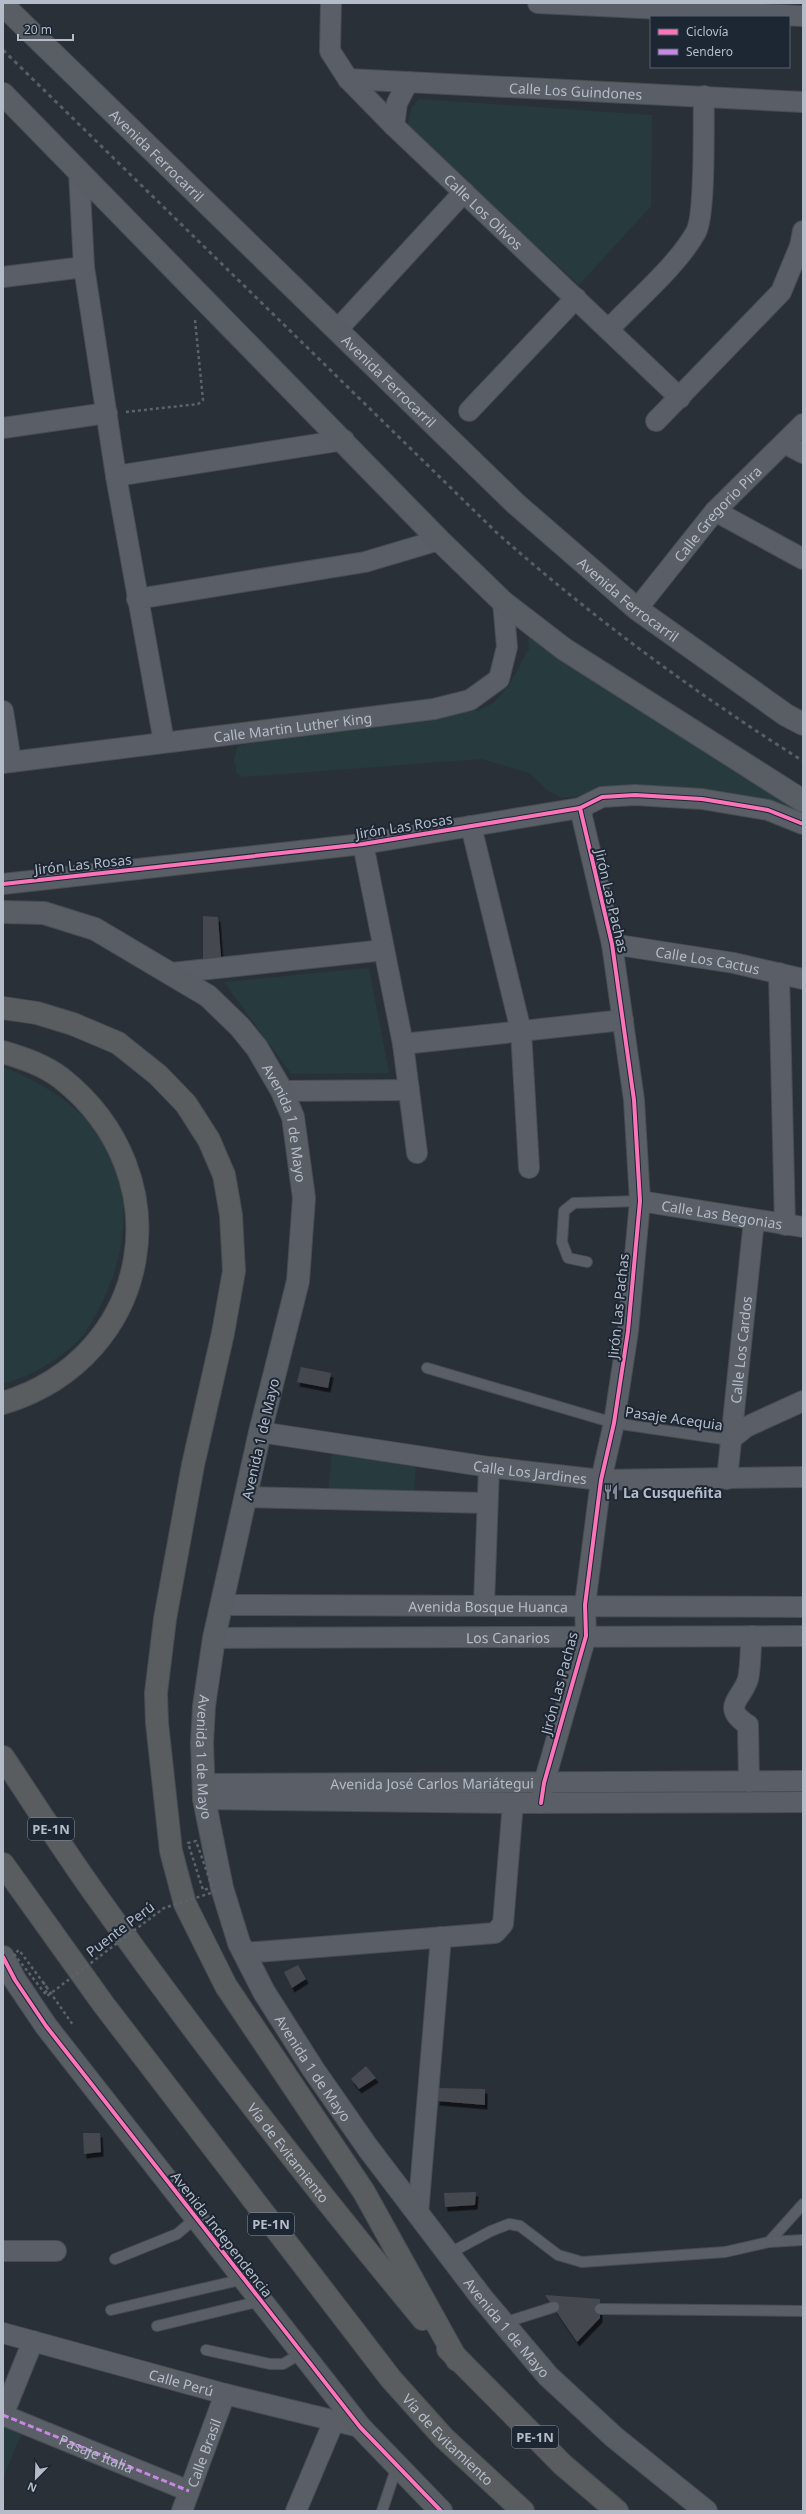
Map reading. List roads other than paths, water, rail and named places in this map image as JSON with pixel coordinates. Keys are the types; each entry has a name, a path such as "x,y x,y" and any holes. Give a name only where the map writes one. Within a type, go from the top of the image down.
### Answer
{"highway":[{"path":"3,1008 38,1013 73,1024 118,1043 158,1075 186,1104 209,1140 224,1175 231,1214 234,1271 176,1557 165,1618 156,1693 157,1724 171,1851 185,1904 226,1986 364,2192 457,2360"},
{"path":"3,1052 35,1063 60,1078 88,1102 111,1133 125,1159 136,1201 135,1254 129,1287 112,1324 97,1344 74,1366 21,1398 3,1403"},
{"name":"Vía de Evitamiento","path":"3,1757 99,1900 148,1967 338,2217 457,2360 563,2465 617,2511"},
{"name":"Vía de Evitamiento","path":"3,1864 104,2006 391,2380 444,2438 523,2511"}],"main road":[{"name":"Avenida Ferrocarril","path":"3,6 516,504 637,610 786,715 803,724"},
{"path":"3,94 344,440 439,540 503,602 564,649 803,801"},
{"name":"Avenida 1 de Mayo","path":"3,912 44,913 95,929 172,973 208,996 240,1026 257,1048 282,1091 293,1117 304,1198 298,1281 260,1432 247,1497 221,1605 214,1638 204,1706 204,1791 222,1888 244,1953 264,1992 313,2069 418,2214 503,2323 548,2376 614,2437 706,2511"},
{"name":"Avenida Independencia","path":"3,1957 15,1980 46,2026 360,2428 441,2511"}],"street":[{"name":"Calle Los Olivos","path":"332,3 330,51 348,79 394,126 680,398"},
{"path":"538,3 803,16"},
{"name":"Calle Los Guindones","path":"348,79 803,102"},
{"path":"394,126 397,103 408,82"},
{"path":"609,329 679,256 697,231 701,212 704,96"},
{"path":"79,172 84,267 116,476 164,742"},
{"path":"337,330 464,192"},
{"path":"656,421 680,398 781,292 800,246 803,231"},
{"path":"3,277 84,267"},
{"path":"469,411 576,298"},
{"path":"3,428 107,413"},
{"name":"Calle Gregorio Pira","path":"637,610 715,511 803,424"},
{"path":"116,476 344,440"},
{"path":"784,443 803,453"},
{"path":"715,511 803,559"},
{"path":"137,599 364,562 439,540"},
{"name":"Calle Martin Luther King","path":"7,763 434,708 470,700 499,679 507,647 503,602"},
{"path":"3,711 7,763"},
{"name":"Jirón Las Rosas","path":"3,884 363,844 580,808 602,797 635,796 702,799 768,810 803,824"},
{"name":"Jirón Las Pachas","path":"541,1803 544,1783 586,1636 585,1605 600,1480 614,1423 628,1331 640,1201 634,1100 612,944 580,808"},
{"path":"471,826 522,1031 530,1168"},
{"path":"363,844 403,1044 416,1153"},
{"name":"Calle Los Cactus","path":"612,944 779,973 803,979"},
{"path":"172,973 384,950"},
{"path":"779,973 794,1226"},
{"path":"403,1044 623,1020"},
{"path":"282,1091 408,1090"},
{"name":"Calle Las Begonias","path":"640,1201 794,1226"},
{"name":"Calle Los Cardos","path":"727,1479 754,1220"},
{"path":"730,1440 746,1426 803,1401"},
{"name":"Calle Los Jardines","path":"260,1432 489,1467 600,1480 803,1477"},
{"path":"484,1605 489,1467"},
{"path":"247,1497 487,1503"},
{"name":"Avenida Bosque Huanca","path":"221,1605 585,1605 795,1607"},
{"path":"795,1607 795,1636"},
{"path":"749,1782 748,1725 739,1719 735,1712 734,1702 748,1680 752,1636"},
{"name":"Los Canarios","path":"214,1638 795,1636"},
{"name":"Avenida José Carlos Mariátegui","path":"204,1791 544,1783 803,1781"},
{"name":"Avenida José Carlos Mariátegui","path":"204,1791 513,1803 803,1802"},
{"path":"244,1953 495,1933 500,1930 503,1924 513,1803"},
{"path":"418,2214 441,1937"},
{"path":"3,2251 56,2251"},
{"name":"Calle Perú","path":"3,2333 225,2394 360,2428"},
{"path":"3,2415 33,2341"},
{"name":"Calle Brasil","path":"182,2511 225,2394"},
{"name":"Pasaje Italia","path":"3,2415 189,2491"},
{"path":"296,2511 334,2421"}],"lane":[{"path":"587,1262 568,1258 562,1242 564,1211 574,1203 640,1201"},
{"name":"Pasaje Acequia","path":"427,1368 614,1423 730,1440"},
{"path":"769,2242 803,2204"},
{"path":"115,2259 177,2234 196,2218"},
{"path":"448,2254 491,2231 509,2224 520,2226 558,2255 582,2262 724,2252 769,2242 803,2240"},
{"path":"111,2310 244,2279"},
{"path":"158,2326 261,2301"},
{"path":"503,2323 554,2307"},
{"path":"600,2309 803,2311"},
{"path":"206,2350 277,2364 283,2364 302,2353"},
{"path":"382,2511 397,2466"}],"railway":[{"path":"3,50 497,533 608,625 723,709 803,761"}],"place":[{"name":"La Cusqueñita","path":"611,1492"}]}
